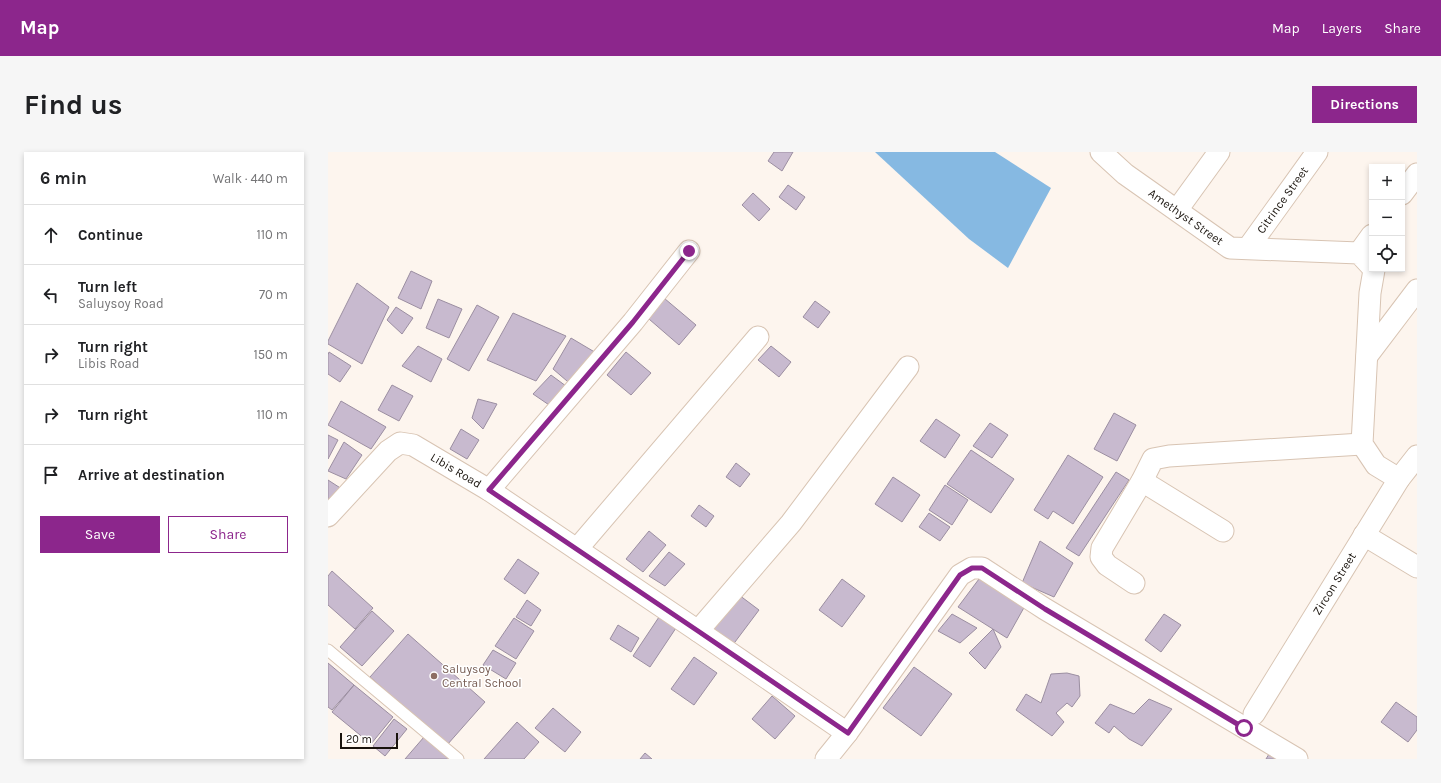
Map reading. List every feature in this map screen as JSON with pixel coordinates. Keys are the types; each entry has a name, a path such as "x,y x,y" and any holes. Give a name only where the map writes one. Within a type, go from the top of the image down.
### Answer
{"street":[{"name":"Amethyst Street","path":"1102,152 1125,174 1230,248 1248,248 1368,263"},
{"path":"1177,210 1219,152"},
{"name":"Citrince Street","path":"1248,248 1317,152"},
{"path":"1405,190 1417,174"},
{"path":"1372,236 1368,263 1374,270 1370,294 1362,444 1376,465 1399,479"},
{"path":"489,490 633,322 689,251"},
{"path":"1366,356 1417,290"},
{"path":"577,549 758,337"},
{"path":"698,631 791,523 908,367"},
{"name":"Libis Road","path":"328,516 388,451 400,444 413,445 489,490 848,733"},
{"path":"1134,583 1107,565 1101,557 1102,548 1153,459 1169,456 1362,444"},
{"name":"Zircon Street","path":"1254,714 1399,479 1417,456"},
{"path":"1142,480 1223,532"},
{"path":"1364,535 1417,567"},
{"path":"826,759 848,733 960,575 972,568 982,568 1045,609 1297,759"}],"lane":[{"path":"328,650 458,759"}],"water":[{"path":"875,152 995,152 1051,188 1008,268 969,239"}],"building":[{"path":"774,152 793,152 782,171 768,161"},
{"path":"788,185 805,197 796,210 779,197"},
{"path":"753,193 770,209 759,221 742,205"},
{"path":"411,271 432,281 421,309 398,298"},
{"path":"357,283 389,307 362,364 328,344 328,341"},
{"path":"658,293 696,325 679,345 642,313"},
{"path":"438,299 462,309 449,338 426,328"},
{"path":"815,301 830,312 818,328 803,317"},
{"path":"477,305 499,317 469,371 447,359"},
{"path":"396,307 413,318 402,334 387,320"},
{"path":"513,313 566,336 536,381 487,360"},
{"path":"571,338 603,357 574,387 553,369"},
{"path":"418,346 442,359 431,382 402,366"},
{"path":"771,346 791,362 779,377 758,360"},
{"path":"329,352 351,366 340,382 328,374"},
{"path":"626,352 651,373 631,395 607,375"},
{"path":"551,375 570,389 555,409 533,394"},
{"path":"392,385 413,396 399,421 378,410"},
{"path":"478,399 497,404 483,429 472,418"},
{"path":"341,401 386,427 371,449 328,425"},
{"path":"1114,413 1136,425 1117,461 1094,449"},
{"path":"936,419 960,435 945,458 920,441"},
{"path":"990,423 1008,435 992,458 973,446"},
{"path":"461,429 479,440 467,459 450,449"},
{"path":"328,435 338,440 328,459"},
{"path":"344,442 362,455 346,479 328,471"},
{"path":"971,450 1014,479 991,513 947,484"},
{"path":"1068,455 1103,477 1073,524 1053,511 1048,519 1034,510"},
{"path":"736,463 750,474 740,487 726,477"},
{"path":"1116,472 1129,480 1079,556 1066,548"},
{"path":"893,477 920,495 902,522 875,504"},
{"path":"328,480 345,491 328,511"},
{"path":"945,485 968,500 952,525 929,510"},
{"path":"699,505 714,516 706,527 691,516"},
{"path":"929,513 950,527 940,541 919,527"},
{"path":"649,531 666,545 643,572 626,559"},
{"path":"1040,541 1073,563 1054,597 1022,583"},
{"path":"669,552 685,564 665,586 649,576"},
{"path":"518,559 539,573 525,594 504,579"},
{"path":"332,571 373,608 355,629 328,605 328,576"},
{"path":"842,579 865,596 842,627 819,610"},
{"path":"979,579 1026,604 1007,638 958,607"},
{"path":"739,595 759,610 732,646 712,630"},
{"path":"527,600 541,610 531,626 516,617"},
{"path":"372,611 394,631 362,666 340,647"},
{"path":"952,614 977,628 960,643 938,631"},
{"path":"1164,614 1181,625 1161,652 1145,640"},
{"path":"659,617 676,628 650,667 633,656"},
{"path":"514,618 534,631 516,659 495,646"},
{"path":"618,625 639,638 631,652 610,639"},
{"path":"993,629 1001,647 985,669 969,653"},
{"path":"408,634 485,702 447,745 370,677"},
{"path":"493,650 516,663 506,679 483,665"},
{"path":"694,657 717,673 694,705 671,689"},
{"path":"328,663 354,685 332,710 328,707"},
{"path":"914,667 952,694 921,736 883,708"},
{"path":"1067,673 1079,676 1080,696 1072,707 1067,703 1056,713 1064,722 1052,736 1016,710 1026,694 1041,703 1051,674"},
{"path":"354,685 393,717 371,744 332,712"},
{"path":"772,696 795,716 775,739 752,719"},
{"path":"1149,699 1172,709 1142,746 1129,739 1114,726 1109,733 1095,723 1110,704 1134,714"},
{"path":"1396,702 1417,717 1417,730 1408,742 1381,722"},
{"path":"553,708 581,732 565,752 535,728"},
{"path":"394,719 407,729 385,756 373,746"},
{"path":"517,722 539,742 524,759 484,759"},
{"path":"424,737 450,759 405,759"},
{"path":"645,753 652,759 640,759"},
{"path":"1269,754 1278,759 1266,759"}],"place":[{"name":"Saluysoy Central School","path":"434,676"}],"route":[{"path":"689,251 633,322 489,490 848,733 960,575 972,568 982,568 1045,609 1244,728"}]}
